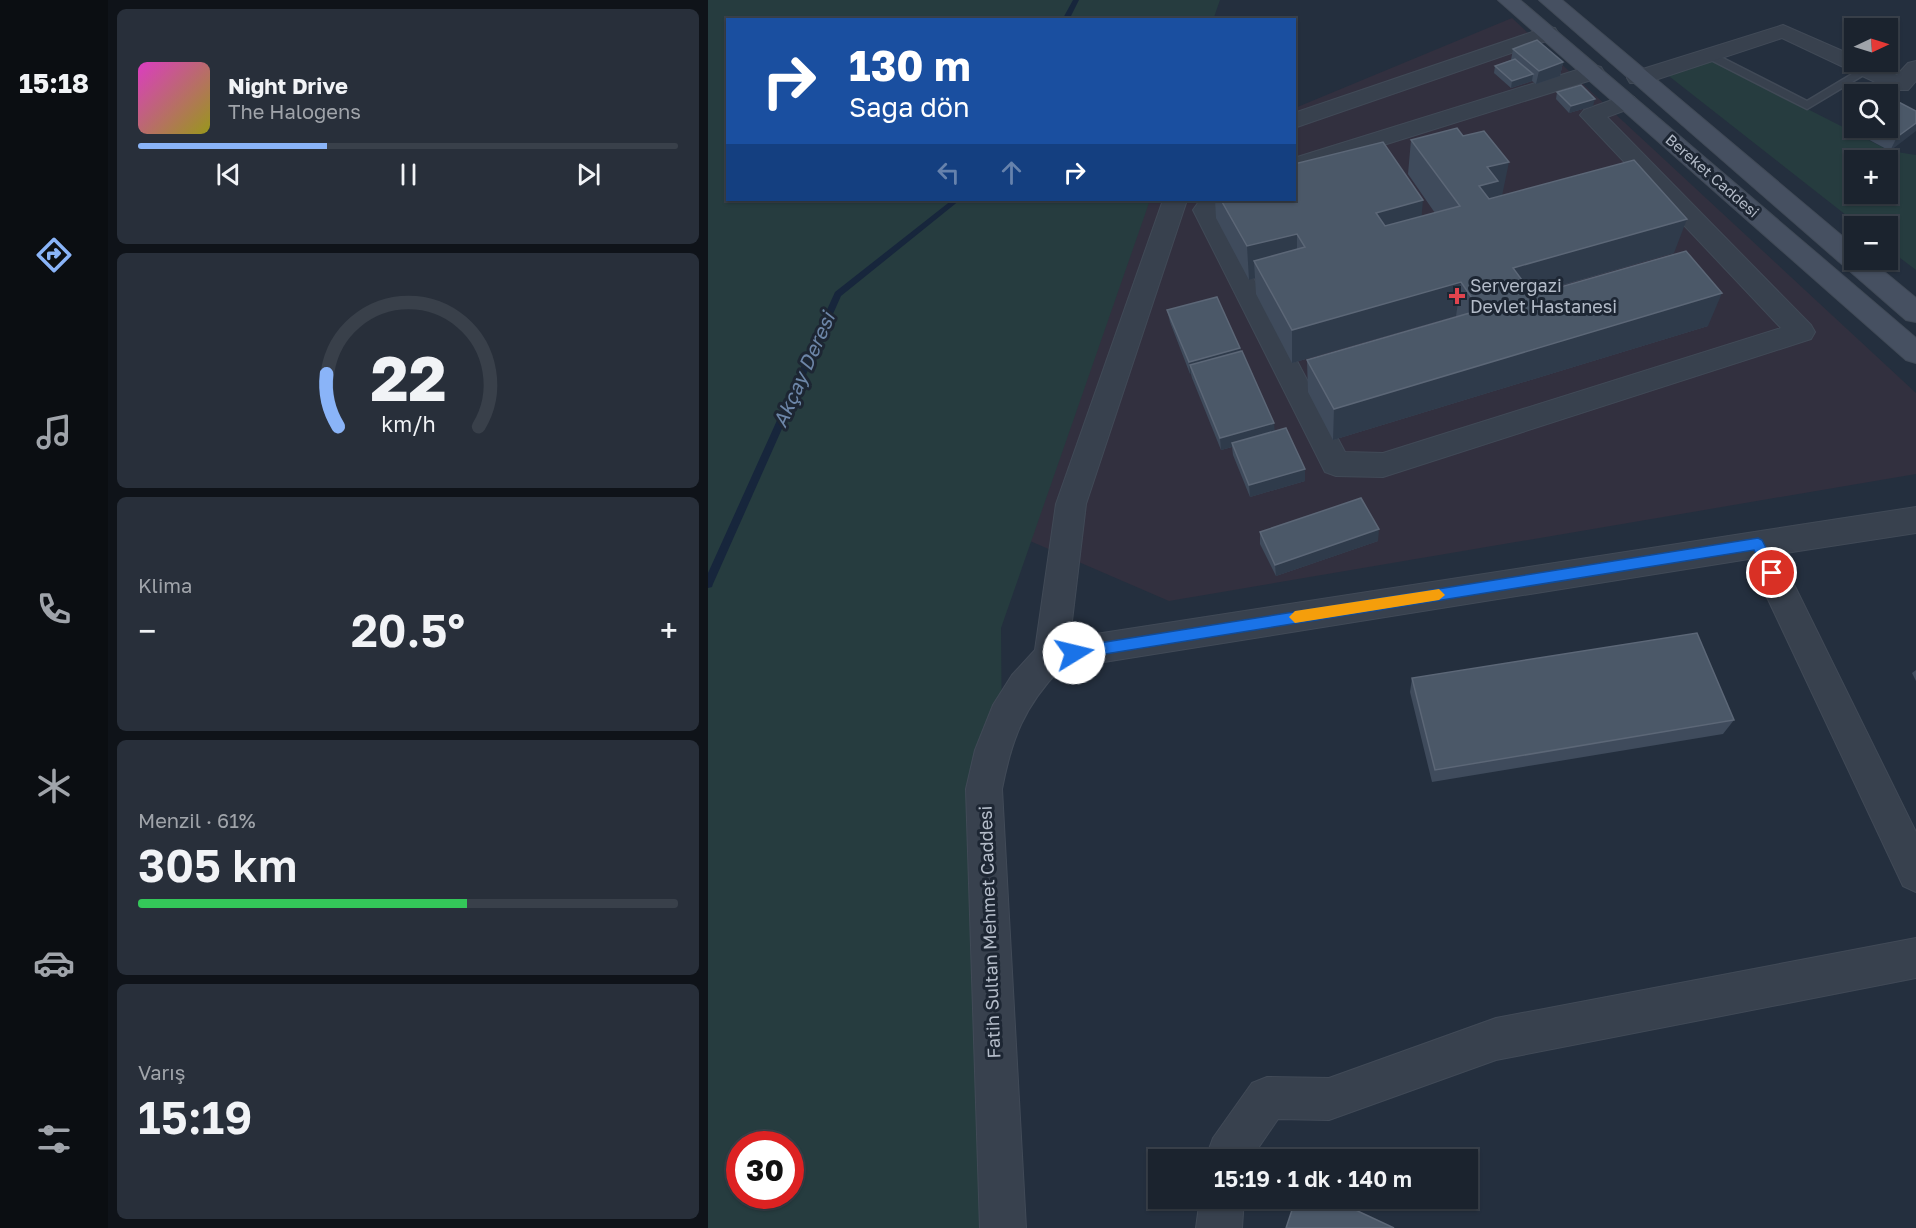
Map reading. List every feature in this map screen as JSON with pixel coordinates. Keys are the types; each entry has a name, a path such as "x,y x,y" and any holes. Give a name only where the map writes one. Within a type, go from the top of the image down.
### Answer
{"street":[{"name":"Bereket Caddesi","path":"1508,0 1916,353"},
{"name":"Bereket Caddesi","path":"1552,1 1638,78 1683,111 1916,313"},
{"path":"1638,78 1782,31 1844,60"},
{"path":"1296,120 1547,33"},
{"path":"1871,72 1900,85 1916,69"},
{"path":"1296,165 1593,72"},
{"path":"1212,201 1205,210 1336,464 1383,465 1801,332 1592,116 1626,102"},
{"path":"1175,201 1071,504 1051,656 1916,520"},
{"path":"1758,544 1916,873"},
{"name":"Fatih Sultan Mehmet Caddesi","path":"1003,1228 984,789 991,748 1007,712 1026,680 1051,656"},
{"path":"1231,1149 1267,1098 1329,1099 1496,1039 1916,957"},
{"path":"1219,1228 1221,1209"}],"lane":[{"path":"1709,55 1807,106 1863,72"}],"shaded area":[{"name":"Servergazi Devlet Hastanesi","path":"1512,18 1916,393 1916,474 1169,601 1030,541 1132,201 1296,201 1296,108"}],"green space":[{"path":"708,0 1220,0 1214,18 726,18 726,201 1150,201 1001,628 1006,1228 708,1228"},
{"path":"1711,60 1844,128 1844,138 1864,138 1888,150 1844,150 1844,204 1898,204 1898,152 1916,155 1916,270 1898,256 1898,216 1847,216 1665,73"}],"building":[{"path":"1537,40 1563,62 1539,71 1513,49"},
{"path":"1515,59 1533,74 1512,81 1495,66"},
{"path":"1581,85 1595,99 1571,106 1557,92"},
{"path":"1898,102 1916,111 1916,123 1898,136"},
{"path":"1457,128 1463,136 1484,131 1509,162 1487,167 1498,181 1479,186 1489,199 1634,160 1687,219 1513,268 1533,295 1686,251 1722,293 1334,409 1307,360 1480,310 1461,282 1292,330 1254,261 1305,247 1297,234 1247,246 1222,201 1296,201 1296,164 1383,142 1423,200 1376,213 1385,226 1460,206 1411,140"},
{"path":"1217,297 1240,348 1189,362 1167,310"},
{"path":"1242,351 1274,423 1220,438 1190,365"},
{"path":"1286,428 1305,469 1249,485 1232,443"},
{"path":"1361,498 1379,529 1275,565 1260,532"},
{"path":"1697,633 1734,720 1435,770 1412,678"},
{"path":"1292,1209 1353,1209 1394,1228 1286,1228"}],"waterway":[{"name":"Akçay Deresi","path":"1066,18 1076,0"},
{"name":"Akçay Deresi","path":"708,584 838,294 955,201"}],"slow traffic":[{"path":"1295,617 1439,595"}],"place":[{"name":"Servergazi Devlet Hastanesi","path":"1457,296"}],"route":[{"path":"1074,653 1758,544 1772,573"}]}
